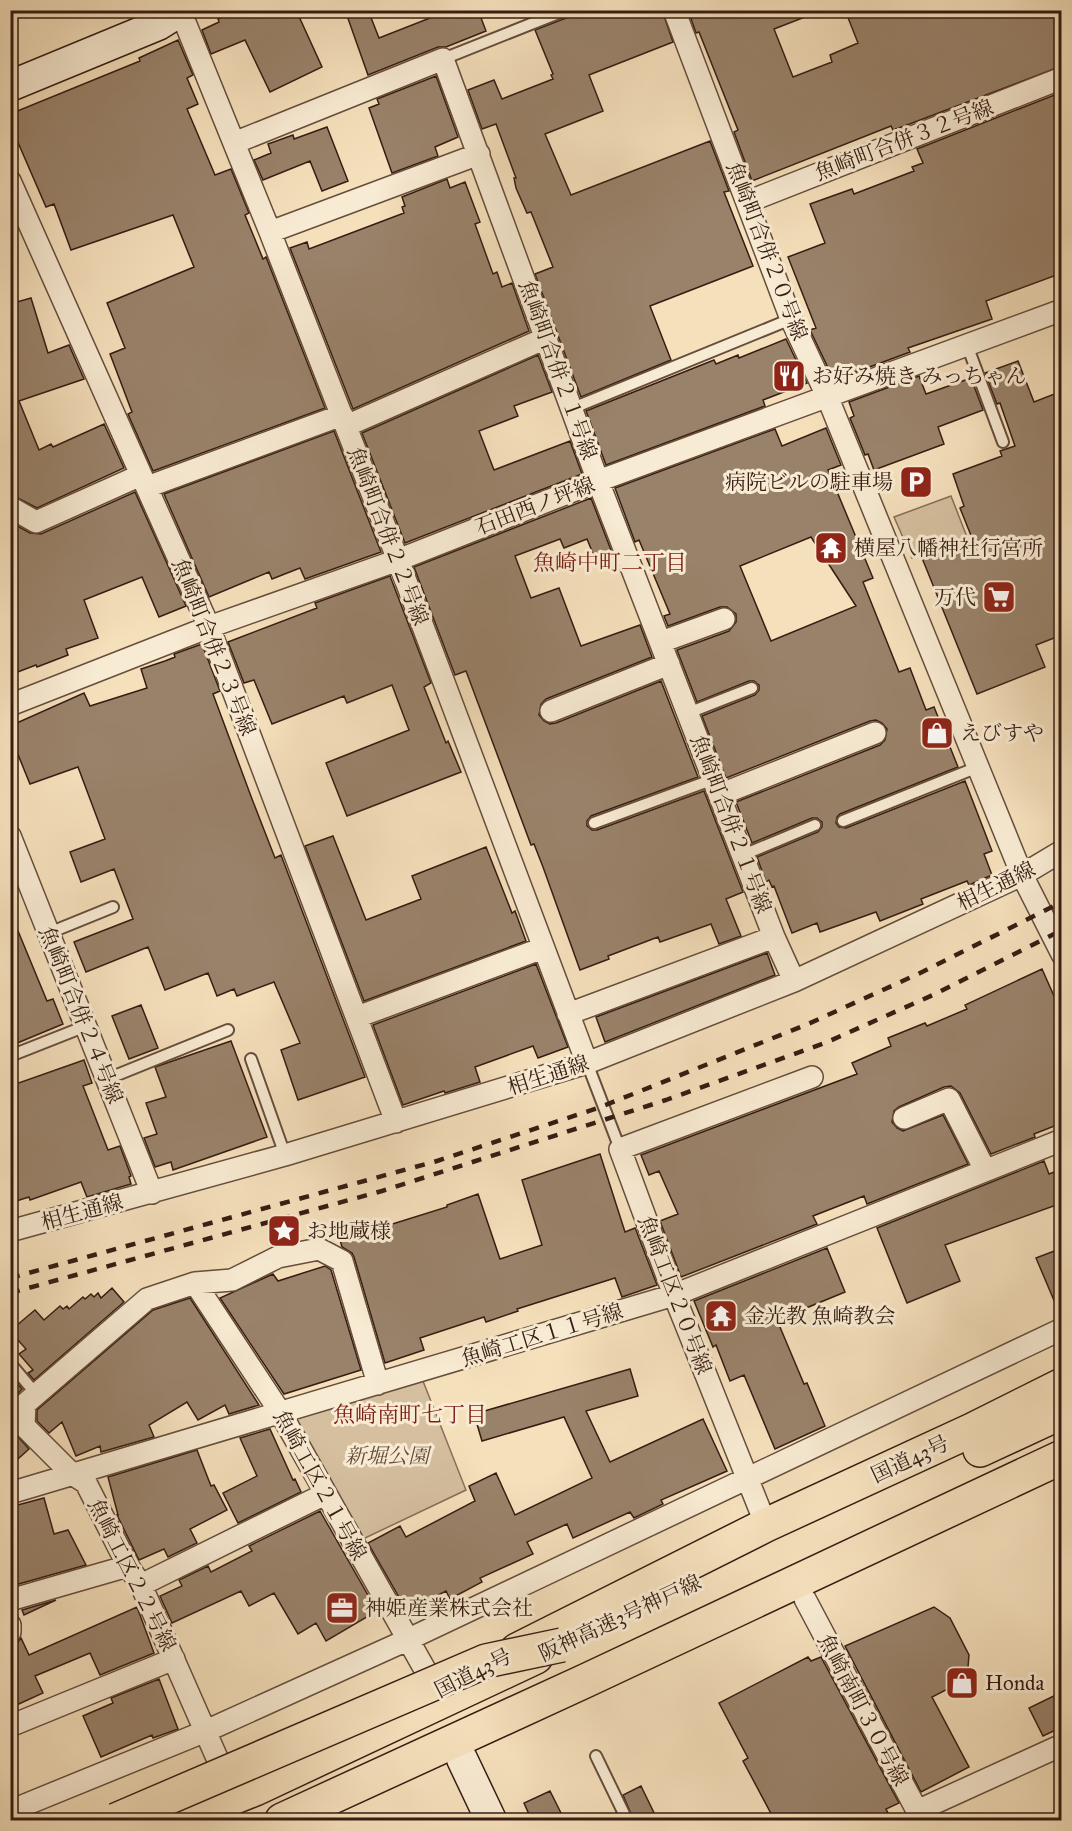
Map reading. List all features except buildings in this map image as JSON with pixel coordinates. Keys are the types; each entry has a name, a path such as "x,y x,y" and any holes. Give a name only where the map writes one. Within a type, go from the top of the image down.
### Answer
{"highway":[{"name":"国道43号","path":"138,1821 381,1720 766,1525 972,1430 1062,1385"},
{"name":"阪神高速3号神戸線","path":"177,1821 255,1789 1062,1412"},
{"name":"阪神高速3号神戸線","path":"282,1821 1062,1457"},
{"path":"330,1821 886,1563 1062,1477"},
{"path":"116,1821 486,1661 562,1645"}],"street":[{"name":"魚崎町合併２０号線","path":"674,10 791,319 827,396 1022,875 1062,954"},
{"path":"10,86 158,25 181,11"},
{"name":"魚崎町合併２２号線","path":"181,11 398,560 587,1063"},
{"path":"234,143 443,59"},
{"name":"魚崎町合併２１号線","path":"443,59 598,481 774,937 794,981"},
{"name":"魚崎町合併３２号線","path":"747,202 1062,78"},
{"path":"270,232 479,154"},
{"name":"魚崎町合併２３号線","path":"10,181 210,627 396,1122"},
{"name":"石田西ノ坪線","path":"10,705 210,627 398,560 598,481 1062,310"},
{"path":"10,507 36,522 144,481 344,421 546,338"},
{"path":"661,642 724,619"},
{"path":"551,711 669,664"},
{"path":"717,787 875,733"},
{"name":"魚崎町合併２４号線","path":"10,836 152,1193"},
{"name":"相生通線","path":"10,1231 285,1155 587,1063 794,981 1022,875 1062,851"},
{"path":"568,1014 774,937"},
{"path":"357,1017 543,948"},
{"path":"620,1149 812,1077"},
{"path":"904,1118 949,1099 985,1170"},
{"name":"魚崎工区１１号線","path":"10,1492 674,1295 1062,1140"},
{"name":"魚崎工区２０号線","path":"620,1149 674,1295 766,1525"},
{"path":"36,1394 147,1299 195,1283 232,1280 278,1257 319,1249 342,1261 378,1384"},
{"name":"魚崎工区２１号線","path":"195,1283 280,1412 437,1691"},
{"path":"10,1811 206,1731 407,1640 1062,1329"},
{"name":"魚崎工区２２号線","path":"36,1394 25,1404 24,1426 72,1474 86,1483 128,1566 141,1585 228,1783"},
{"path":"141,1585 325,1494"},
{"path":"10,1600 128,1566"},
{"name":"魚崎南町３０号線","path":"805,1599 919,1816"},
{"path":"10,1625 10,1632"},
{"path":"10,1726 174,1659"},
{"path":"919,1816 1062,1745"},
{"path":"462,1759 491,1821"}],"lane":[{"path":"443,59 566,10"},
{"path":"573,408 791,319"},
{"path":"967,345 1003,442"},
{"path":"688,713 752,688"},
{"path":"843,821 978,767"},
{"path":"594,823 717,787"},
{"path":"743,855 815,825"},
{"path":"49,933 113,907"},
{"path":"10,1056 86,1026"},
{"path":"107,1079 228,1030"},
{"path":"251,1059 285,1155"},
{"name":"魚崎工区２０号線","path":"587,1063 620,1149"},
{"path":"10,1363 36,1394"},
{"path":"596,1756 627,1821"}],"green space":[{"path":"951,496 967,537 912,558 894,517"},
{"name":"新堀公園","path":"423,1381 466,1490 363,1539 294,1417"}],"railway":[{"path":"10,1278 437,1161 598,1108 808,1024 918,974 1062,902"},
{"path":"10,1293 382,1191 666,1100 825,1043 933,995 1062,930"}],"place":[{"name":"お好み焼き みっちゃん","path":"789,376"},
{"name":"病院ビルの駐車場","path":"916,482"},
{"name":"横屋八幡神社行宮所","path":"831,548"},
{"name":"万代","path":"999,597"},
{"name":"えびすや","path":"937,733"},
{"name":"お地蔵様","path":"284,1231"},
{"name":"金光教 魚崎教会","path":"721,1316"},
{"name":"神姫産業株式会社","path":"342,1608"},
{"name":"Honda","path":"962,1683"}],"district":[{"name":"魚崎中町二丁目","path":"610,562"},
{"name":"魚崎南町七丁目","path":"410,1414"}]}
